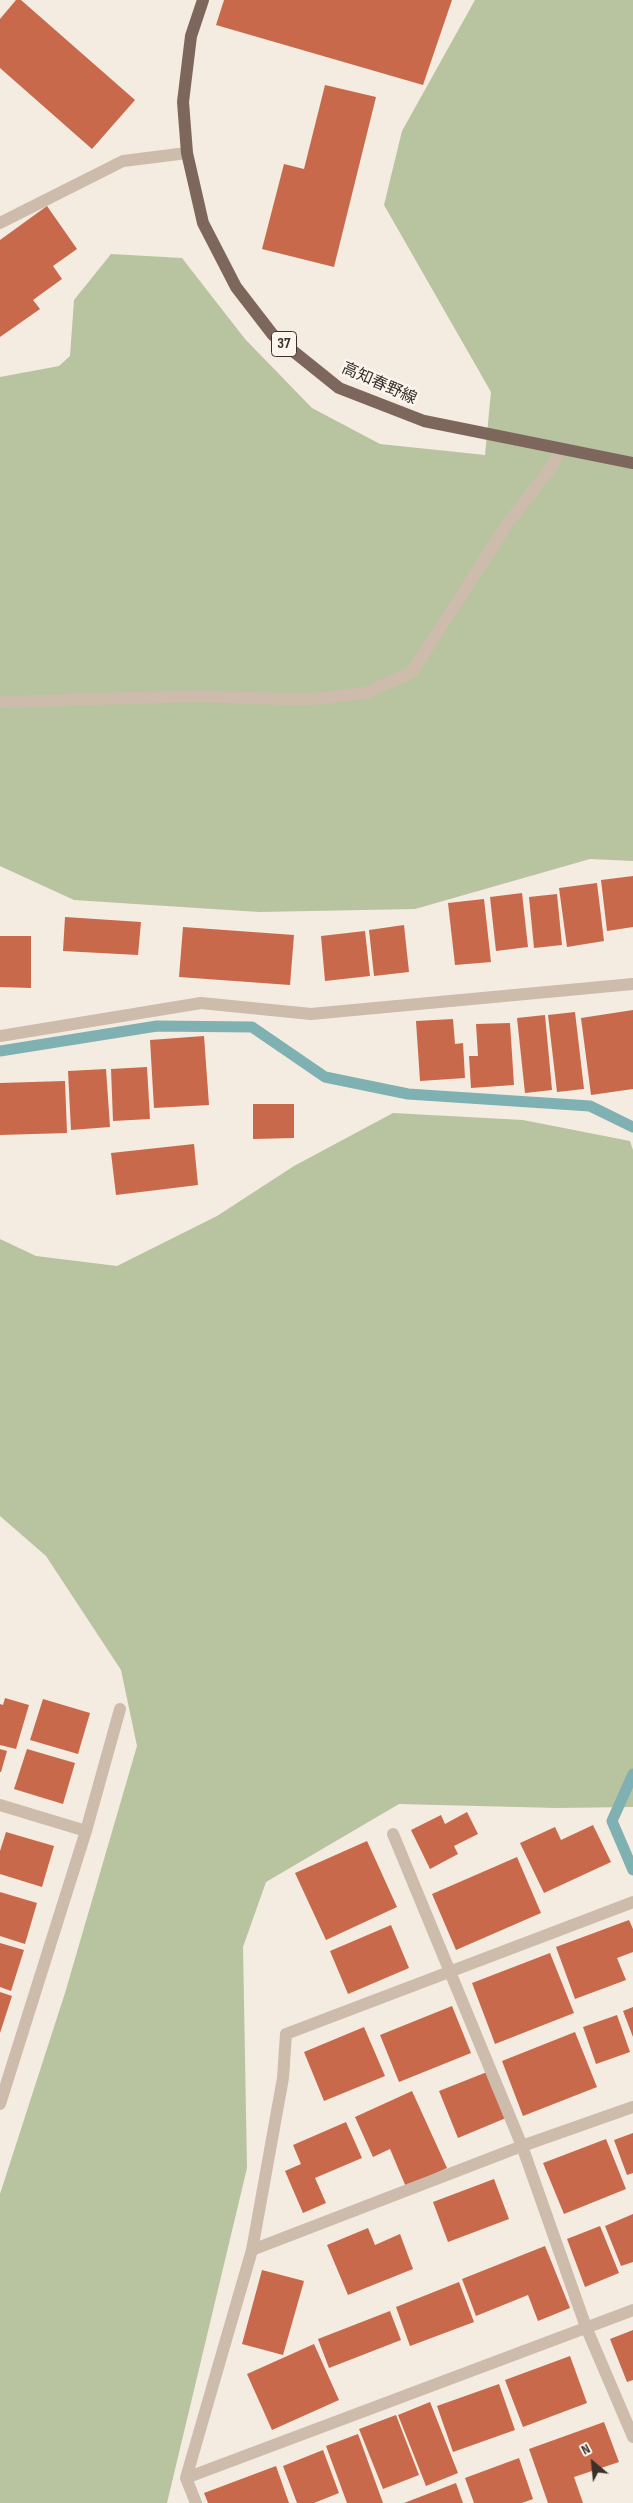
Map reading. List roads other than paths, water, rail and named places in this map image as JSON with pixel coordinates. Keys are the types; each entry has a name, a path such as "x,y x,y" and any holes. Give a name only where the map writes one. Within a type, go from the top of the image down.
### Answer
{"main road":[{"name":"高知春野線","path":"203,0 191,36 184,102 187,154 203,223 236,287 273,335 339,388 424,421 633,463"}],"street":[{"path":"0,223 123,161 187,154"},
{"path":"0,702 196,696 305,700 366,693 412,672 508,524 553,465 560,449"},
{"path":"0,1036 201,1003 311,1014 633,984"},
{"path":"0,2104 86,1831 120,1709"},
{"path":"0,1805 86,1831"},
{"path":"393,1834 522,2146 586,2327 633,2437"},
{"path":"196,2503 186,2478 252,2250 283,2078 286,2034 633,1902"},
{"path":"252,2250 522,2146 633,2107"},
{"path":"186,2478 633,2310"}],"waterway":[{"path":"0,1051 157,1026 252,1027 325,1077 408,1094 590,1106 633,1127"},
{"path":"633,1774 612,1821 633,1870"}]}
